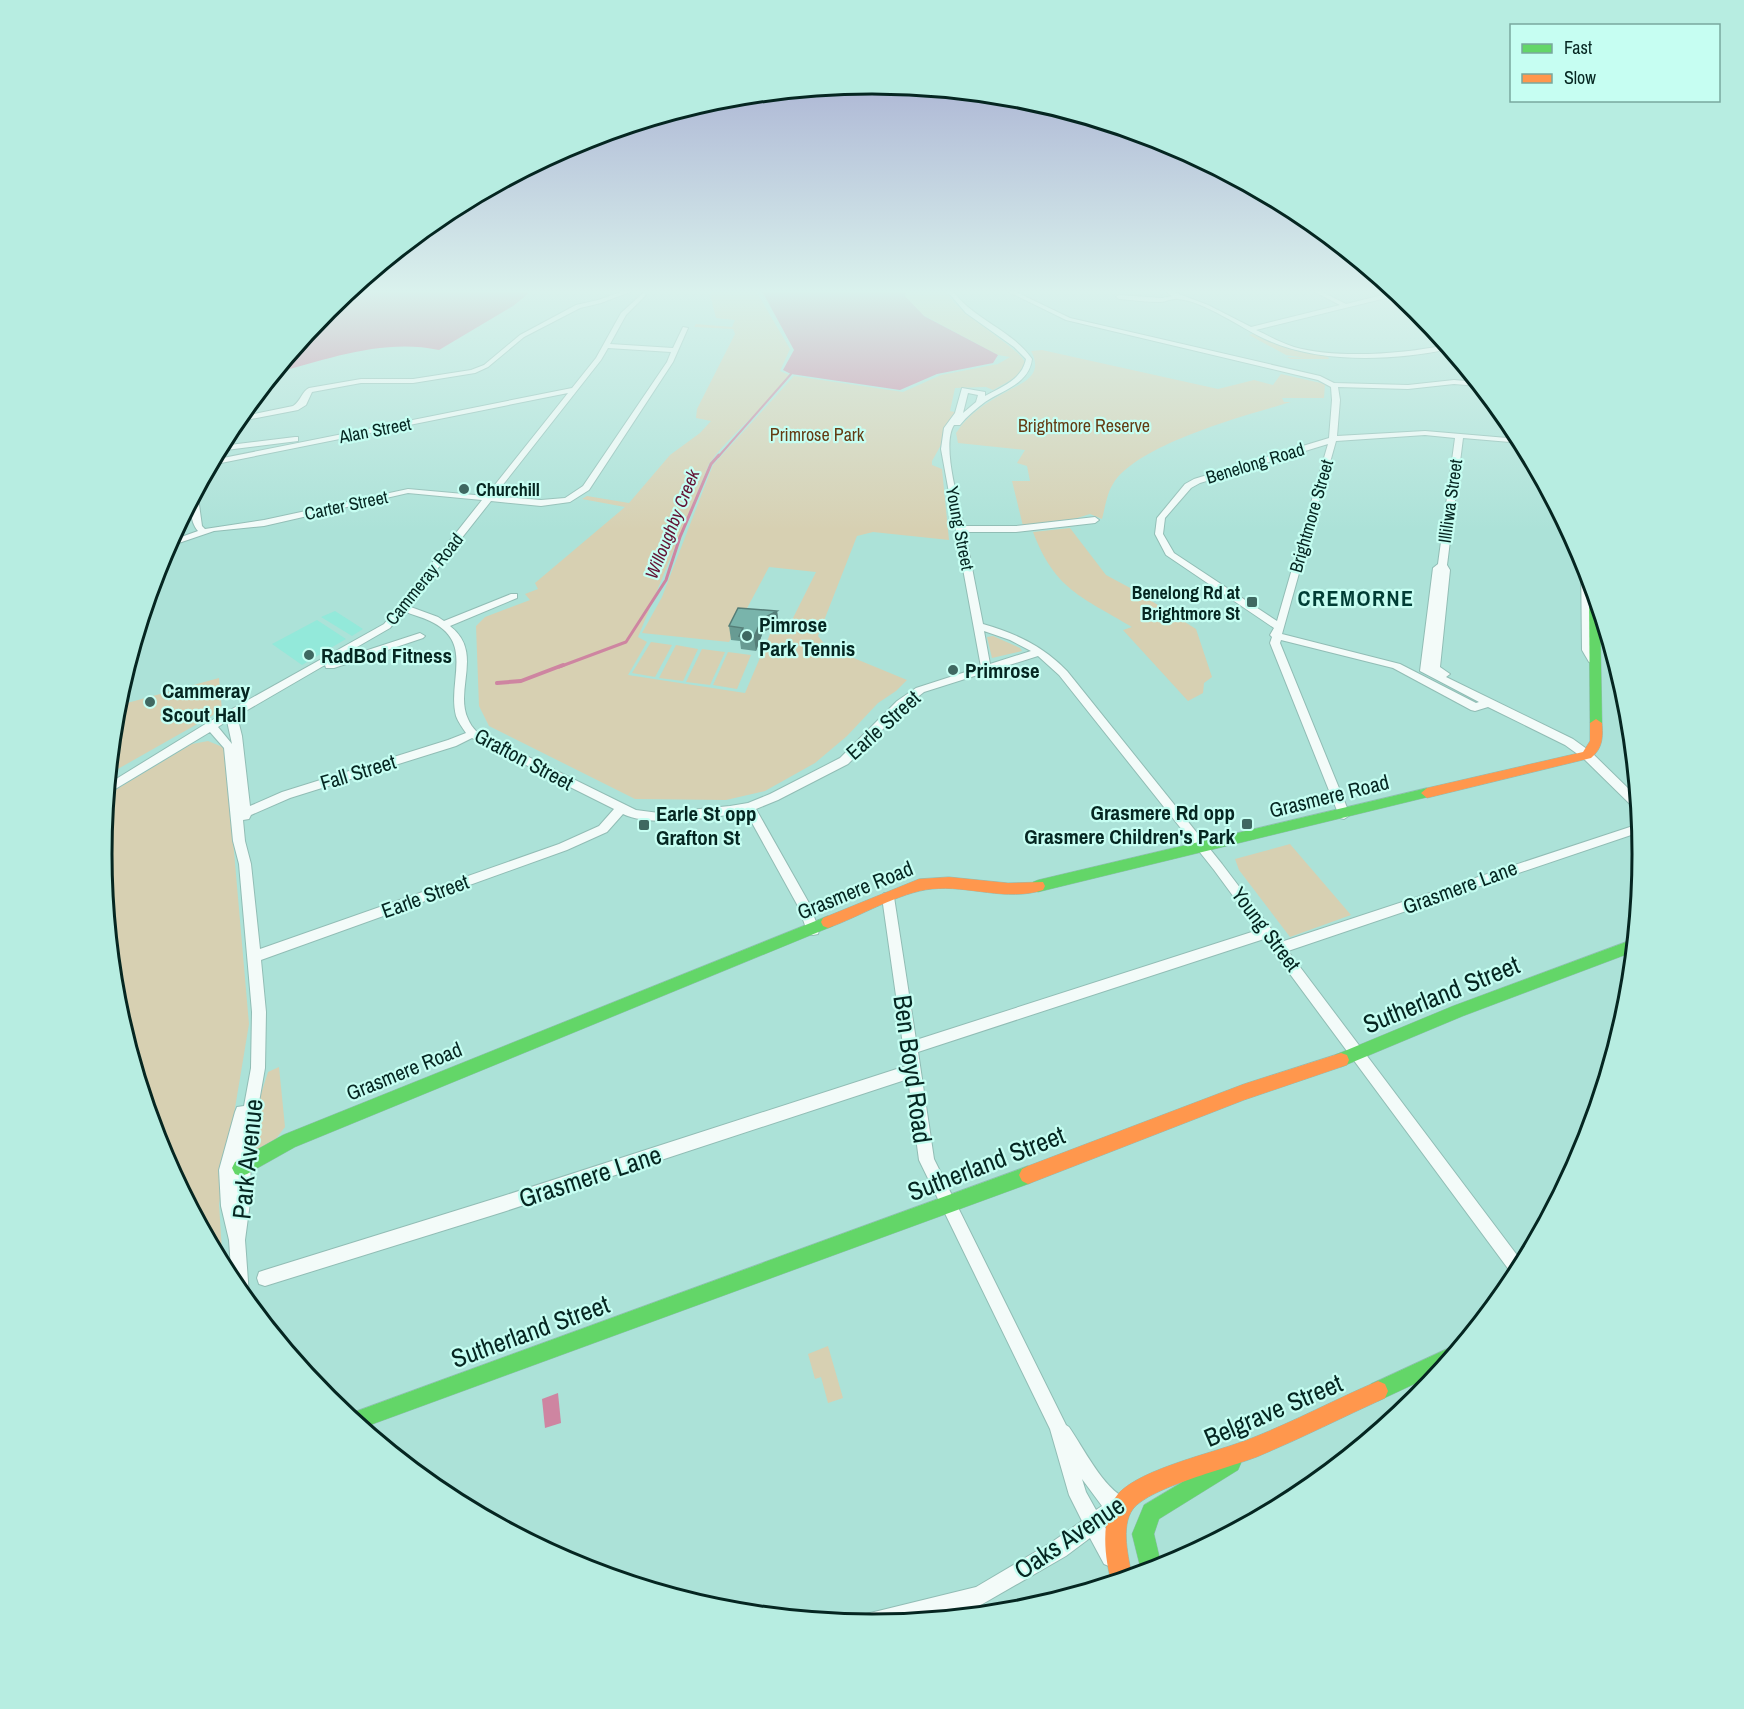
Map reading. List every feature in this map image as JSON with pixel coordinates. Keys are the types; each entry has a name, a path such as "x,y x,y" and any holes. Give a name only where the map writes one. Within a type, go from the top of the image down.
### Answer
{"street":[{"path":"251,417 300,406 309,390 318,387 361,381 424,380 476,371"},
{"name":"Cammeray Road","path":"116,785 212,726 387,626 404,608 588,371"},
{"name":"Carter Street","path":"180,540 203,532 264,523 408,491 554,502 578,495 586,488 664,371"},
{"path":"950,430 979,402 1019,378 1025,371"},
{"path":"1289,371 1320,378 1333,386 1408,387 1454,382 1468,383"},
{"name":"Brightmore Street","path":"1276,630 1332,440 1336,400 1333,386"},
{"name":"Alan Street","path":"222,461 574,390"},
{"name":"Young Street","path":"979,402 982,394 965,390 945,449 986,668"},
{"name":"Benelong Road","path":"1276,630 1170,555 1161,543 1159,526 1172,504 1188,486 1197,481 1332,440 1425,433 1509,440"},
{"name":"Illiliwa Street","path":"1459,436 1442,566 1445,570 1435,669 1521,714 1587,755 1629,796"},
{"path":"230,448 309,438 323,441"},
{"path":"196,508 198,526 203,532"},
{"path":"960,529 1016,529 1095,520"},
{"name":"Carter Street","path":"179,543 203,532"},
{"name":"Illiliwa Street","path":"1442,566 1438,568 1425,671 1516,717 1526,719"},
{"path":"1585,592 1587,650 1593,660"},
{"path":"444,625 514,596"},
{"name":"Grafton Street","path":"404,608 444,625 462,644 460,707 464,725 471,734 621,809 642,816 659,817"},
{"path":"1587,755 1594,750 1597,741 1593,660 1596,652 1595,620"},
{"name":"Young Street","path":"978,626 1040,652 1059,668 1160,797 1204,848 1513,1262"},
{"path":"1344,815 1276,648 1276,630 1396,666 1475,707 1488,703"},
{"path":"306,673 420,636"},
{"path":"346,650 356,657"},
{"name":"Earle Street","path":"659,817 749,807 844,761 910,695 929,686 1040,652"},
{"name":"Park Avenue","path":"231,715 237,736 245,813 244,853 259,1012 258,1068 241,1168 243,1195 237,1240"},
{"name":"Park Avenue","path":"212,726 229,747 239,841 244,853"},
{"name":"Fall Street","path":"245,813 286,795 452,743 471,734"},
{"name":"Grasmere Road","path":"241,1168 289,1141 813,930 888,897 936,881 956,880 1017,889 1034,887 1344,815 1587,755"},
{"path":"749,807 805,907 813,930"},
{"name":"Earle Street","path":"253,957 563,847 603,829 621,809"},
{"name":"Grasmere Lane","path":"1280,948 1376,917 1551,855 1631,831"},
{"name":"Ben Boyd Road","path":"888,897 927,1160 1058,1427 1098,1486 1118,1510 1115,1537 1121,1572"},
{"path":"911,1048 1268,932"},
{"name":"Sutherland Street","path":"362,1418 948,1205 1190,1112 1359,1053 1458,1011 1626,948"},
{"name":"Park Avenue","path":"240,1276 237,1240 229,1206 227,1170 257,1043"},
{"name":"Grasmere Lane","path":"264,1278 503,1204 914,1070"},
{"name":"Belgrave Street","path":"1134,1492 1160,1478 1255,1447 1435,1364"},
{"name":"Ben Boyd Road","path":"1058,1427 1076,1487 1092,1524 1118,1573"},
{"path":"1149,1562 1142,1537 1144,1524 1150,1512 1255,1447"},
{"name":"Oaks Avenue","path":"909,1613 978,1596 1059,1549 1092,1524 1118,1510 1134,1492"},
{"path":"1118,1510 1148,1563"}],"shaded area":[{"path":"785,371 954,371 937,374 900,390 791,374"},
{"path":"335,611 363,629 352,636 321,617"},
{"path":"317,620 346,639 302,665 272,644"},
{"path":"558,1393 561,1423 545,1428 542,1399"}],"green space":[{"name":"Primrose Park","path":"716,371 780,371 789,375 770,399 728,441 709,464 638,637 647,642 628,675 745,693 773,627 790,624 816,572 769,567 729,642 642,633 662,597 713,465 794,376 903,392 941,375 963,371 1022,371 1007,383 993,390 986,387 955,388 950,411 959,413 932,461 932,465 942,469 949,540 873,532 857,536 818,636 827,647 907,680 878,703 847,736 815,763 765,791 726,800 635,799 489,726 479,706 476,626 485,617 530,600 525,594 538,589 535,583 625,507 582,499 587,496 629,503 670,455 700,433 711,421 696,418 697,409"},
{"name":"Brightmore Reserve","path":"1034,371 1136,371 1218,389 1254,380 1273,385 1281,374 1325,384 1324,398 1282,398 1284,402 1291,402 1194,433 1145,456 1126,470 1113,484 1102,519 1090,514 1071,520 1023,526 1012,481 1030,481 1027,466 1017,463 1025,450 958,443 956,433 978,409 1021,384"},
{"path":"1070,528 1106,575 1196,629 1212,677 1204,683 1203,693 1188,701 1123,630 1132,627 1085,599 1061,580 1042,552 1033,532"},
{"path":"993,636 1022,651 992,658 987,637"},
{"path":"651,642 672,645 655,677 632,673"},
{"path":"676,645 698,649 683,681 659,678"},
{"path":"702,649 725,652 710,685 686,682"},
{"path":"728,652 751,655 737,689 713,685"},
{"path":"219,678 222,710 118,769 128,703"},
{"path":"208,741 225,748 249,1024 219,1204 222,1247 190,1191 152,1099 127,1003 114,904 112,854 116,790 192,744"},
{"path":"1290,844 1351,915 1290,937 1239,870 1235,859"},
{"path":"279,1067 285,1127 275,1140 248,1156 247,1138 268,1072"},
{"path":"828,1346 843,1398 828,1403 821,1377 815,1379 808,1354"}],"building":[{"path":"738,608 777,611 762,619 754,637 739,636 743,628 729,626"}],"waterway":[{"name":"Willoughby Creek","path":"718,457 791,374"},
{"name":"Willoughby Creek","path":"559,667 626,642 666,580 680,537 711,464 719,455"},
{"name":"Willoughby Creek","path":"497,683 521,681 563,665"}],"traffic: fast":[{"path":"1594,618 1596,723"},
{"path":"1038,886 1427,793"},
{"path":"241,1168 289,1141 828,922"},
{"path":"1341,1060 1458,1011 1626,948"},
{"path":"362,1418 1028,1175"},
{"path":"1378,1391 1435,1364"},
{"path":"1150,1562 1143,1534 1151,1512 1231,1463"}],"traffic: slow":[{"path":"1427,793 1587,755 1595,745 1596,723"},
{"path":"828,922 919,885 949,883 1008,888 1038,886"},
{"path":"1028,1175 1244,1092 1341,1060"},
{"path":"1121,1572 1116,1544 1117,1522 1124,1503 1142,1487 1255,1447 1378,1391"}],"place":[{"name":"Churchill","path":"464,489"},
{"name":"Benelong Rd at Brightmore St","path":"1252,602"},
{"name":"Pimrose Park Tennis","path":"747,636"},
{"name":"RadBod Fitness","path":"309,655"},
{"name":"Primrose","path":"953,670"},
{"name":"Cammeray Scout Hall","path":"150,702"},
{"name":"Grasmere Rd opp Grasmere Children's Park","path":"1247,824"},
{"name":"Earle St opp Grafton St","path":"644,825"}],"district":[{"name":"CREMORNE","path":"1356,598"}]}
